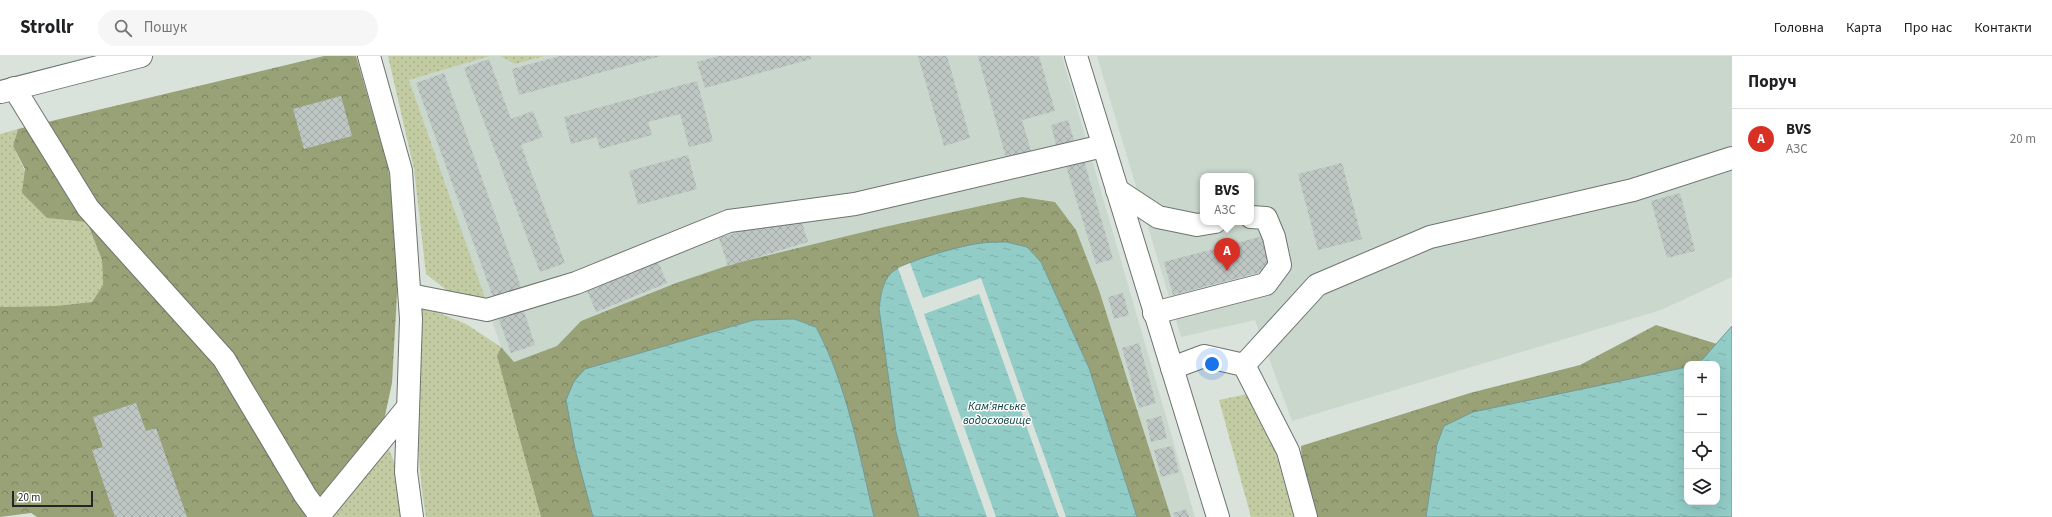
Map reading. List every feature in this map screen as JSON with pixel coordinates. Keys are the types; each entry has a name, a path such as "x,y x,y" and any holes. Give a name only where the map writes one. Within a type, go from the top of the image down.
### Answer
{"street":[{"path":"142,56 7,90 88,208 224,359 319,516 408,407"},
{"path":"370,56 401,171 412,319 406,472 412,517"},
{"path":"1076,56 1116,190 1218,517"},
{"path":"410,295 487,310 576,283 729,221 856,204 1103,146"},
{"path":"1244,365 1317,285 1423,240 1633,190 1732,158"},
{"path":"1116,190 1158,217 1200,224"},
{"path":"1154,313 1266,284 1280,265 1274,237 1266,218 1254,217"},
{"path":"1172,368 1204,356 1244,365"},
{"path":"1244,365 1288,451 1306,517"}],"shaded area":[{"path":"490,56 500,56 515,64 545,56 1062,56 1195,517 1171,517 1099,290 1055,202 1022,197 884,227 732,264 676,283 581,321 557,346 514,362 501,347 409,80"},
{"path":"1097,56 1732,56 1732,277 1661,310 1292,421 1255,320 1181,337"}],"green space":[{"path":"324,56 356,56 388,167 399,259 392,383 383,425 310,517 37,517 31,513 0,517 0,307 55,306 92,302 103,285 102,260 87,222 47,218 22,193 25,169 13,146 18,129"},
{"path":"388,56 490,56 409,80 485,298 449,292 426,274 414,169"},
{"path":"500,56 545,56 515,64"},
{"path":"18,129 13,146 47,218 87,222 102,260 103,285 92,302 55,306 0,307 0,134"},
{"path":"1022,197 1055,202 1076,230 1099,290 1171,517 1137,517 1089,368 1041,262 1027,247 1006,242 882,289 879,308 896,432 919,517 874,517 851,420 827,349 816,327 794,319 754,320 585,369 589,503 593,517 541,517 497,356 501,347 514,362 557,346 581,321 676,283 732,264 884,227"},
{"path":"420,305 466,324 501,347 497,356 541,517 426,517 422,491 417,412"},
{"path":"1656,325 1717,344 1701,361 1684,361 1684,368 1647,376 1437,444 1426,517 1316,517 1302,464 1301,446 1470,393 1580,365"},
{"path":"1252,393 1277,457 1294,517 1251,517 1219,400"},
{"path":"388,447 397,469 405,517 328,517"}],"water":[{"name":"Кам'янське водосховище","path":"1006,242 1027,247 1041,262 1089,368 1137,517 919,517 896,432 879,308 882,289 891,273 898,268 920,259 973,244"},
{"path":"794,319 816,327 827,349 851,420 874,517 593,517 575,449 566,400 574,381 585,369 754,320"},
{"path":"1732,326 1732,517 1426,517 1437,444 1444,426 1473,412 1684,368 1684,505 1720,505 1720,361 1701,361"}],"pier":[{"path":"910,263 923,298 981,278 1066,517 1059,517 979,294 924,314 996,517 987,517 898,268"}],"building":[{"path":"560,56 661,56 519,95 512,69"},
{"path":"718,56 811,56 811,59 705,88 697,62"},
{"path":"918,56 947,56 970,138 944,146"},
{"path":"978,56 1039,56 1055,111 1022,120 1031,151 1006,158"},
{"path":"489,59 511,119 533,111 543,137 521,145 565,263 540,272 464,68"},
{"path":"444,73 521,287 493,297 416,83"},
{"path":"697,81 713,141 689,147 680,114 648,122 652,135 600,149 597,137 571,144 564,117"},
{"path":"341,96 352,136 304,149 293,109"},
{"path":"1068,120 1075,144 1057,149 1051,125"},
{"path":"688,155 697,189 638,205 629,171"},
{"path":"1084,161 1113,259 1096,264 1066,166"},
{"path":"1342,163 1362,239 1318,250 1298,174"},
{"path":"1680,193 1695,251 1667,258 1651,201"},
{"path":"787,217 801,220 808,242 728,266 719,238"},
{"path":"1267,235 1276,268 1173,295 1164,262"},
{"path":"657,259 667,283 596,312 586,288"},
{"path":"1123,293 1129,315 1114,319 1108,297"},
{"path":"522,305 535,345 511,353 497,314"},
{"path":"1139,343 1156,403 1139,408 1122,348"},
{"path":"136,403 146,431 156,428 187,517 115,517 92,450 103,447 93,417"},
{"path":"1161,416 1167,438 1151,442 1146,420"},
{"path":"1172,446 1179,472 1161,477 1154,450"},
{"path":"1186,509 1189,517 1175,517 1173,513"}],"place":[{"name":"BVS","path":"1227,271"}]}
